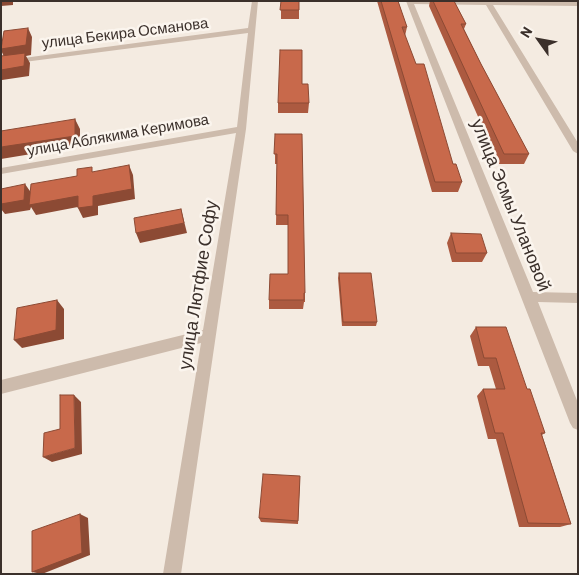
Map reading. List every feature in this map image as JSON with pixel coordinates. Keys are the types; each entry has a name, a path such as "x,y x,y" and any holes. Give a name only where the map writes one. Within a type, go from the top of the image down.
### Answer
{"street":[{"name":"улица Лютфие Софу","path":"172,574 240,129 256,1"},
{"path":"409,2 578,4"},
{"name":"улица Эсмы Улановой","path":"409,2 578,423"},
{"path":"488,3 578,151"},
{"name":"улица Бекира Османова","path":"1,63 253,30"},
{"name":"улица Аблякима Керимова","path":"1,171 240,129"},
{"path":"529,297 578,298"},
{"path":"1,387 208,335"}],"building":[{"path":"281,1 299,1 299,10 280,10"},
{"path":"381,1 398,1 407,27 402,27 416,64 424,64 453,164 456,164 462,182 435,182"},
{"path":"433,1 454,1 466,24 461,24 529,154 504,154"},
{"path":"28,28 26,45 1,49 4,31"},
{"path":"280,50 302,50 302,84 308,84 309,103 278,103"},
{"path":"25,53 24,66 1,70 1,56"},
{"path":"75,119 75,136 1,147 1,131"},
{"path":"275,134 302,134 304,300 269,300 270,274 288,274 288,215 276,215 277,154 274,154"},
{"path":"129,165 132,189 93,196 93,206 78,208 78,196 29,205 31,184 77,176 77,169 92,167 92,172"},
{"path":"25,184 24,200 1,204 1,189"},
{"path":"181,209 184,223 136,233 134,218"},
{"path":"451,233 481,234 487,253 456,253"},
{"path":"339,273 371,273 377,322 343,322"},
{"path":"57,300 56,330 14,340 17,308"},
{"path":"476,327 506,327 527,389 530,389 545,433 541,433 571,524 528,523 503,433 495,433 483,389 505,389 496,358 484,358"},
{"path":"60,395 74,395 75,448 43,457 44,433 60,429"},
{"path":"263,474 300,476 298,521 259,518"},
{"path":"80,514 82,553 32,572 32,531"}]}
